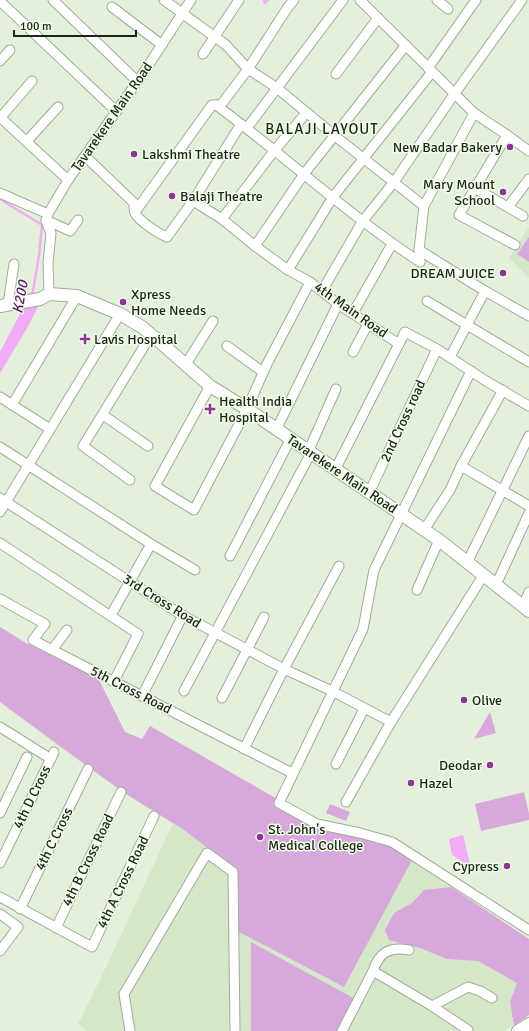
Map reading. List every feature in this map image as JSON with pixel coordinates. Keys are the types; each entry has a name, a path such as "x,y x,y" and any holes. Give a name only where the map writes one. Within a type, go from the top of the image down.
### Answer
{"main road":[{"name":"Tavarekere Main Road","path":"4,305 44,296 77,296 120,314 151,335 210,386 247,409 290,440 424,530 526,608"},
{"path":"518,1031 529,1024"}],"street":[{"path":"53,0 137,81"},
{"path":"164,0 226,46 248,68 277,88 306,113 364,157 424,206"},
{"name":"Tavarekere Main Road","path":"47,218 68,180 183,15 191,0"},
{"path":"203,54 239,0"},
{"path":"135,212 212,105 221,105 294,0"},
{"path":"85,156 134,203 135,212 138,217 167,238 244,126 277,88 343,0"},
{"path":"360,0 474,113 508,135 529,151"},
{"path":"437,0 448,9"},
{"path":"288,270 332,198 430,70 476,0"},
{"path":"322,291 362,222 394,182 522,0"},
{"path":"0,1 116,111"},
{"path":"112,7 162,45"},
{"path":"336,74 378,18"},
{"path":"255,246 304,174 406,45"},
{"path":"0,61 10,50"},
{"path":"32,81 0,117 68,180"},
{"path":"216,105 362,222 420,262 419,250 424,206 474,113"},
{"path":"27,141 58,107"},
{"path":"222,219 274,151 306,113"},
{"path":"508,135 459,215 515,245"},
{"path":"508,207 529,179"},
{"path":"475,188 523,216"},
{"path":"0,193 70,231 78,220"},
{"name":"4th Main Road","path":"193,200 222,219 288,270 310,282 338,304 399,344 405,332 450,357 529,406"},
{"path":"44,296 51,233 47,218"},
{"path":"353,313 392,244"},
{"path":"419,250 485,291 529,316"},
{"path":"4,305 14,264"},
{"path":"210,386 155,486 194,510 247,409 263,372 310,282"},
{"path":"450,357 485,291"},
{"path":"12,405 77,296"},
{"path":"427,301 529,362"},
{"path":"276,430 338,304"},
{"path":"0,512 3,500 28,465 120,314"},
{"path":"186,364 213,321"},
{"path":"353,352 368,324"},
{"path":"130,480 83,446 151,335"},
{"path":"335,470 399,344"},
{"path":"227,346 263,372"},
{"name":"2nd Cross road","path":"369,493 436,349"},
{"path":"471,371 374,570 363,629 292,773 279,803 317,824 360,833 392,842 529,930"},
{"path":"184,691 309,452 336,389"},
{"path":"424,530 450,490 461,466 503,390"},
{"path":"0,397 50,429"},
{"path":"103,414 148,446"},
{"path":"467,563 529,436"},
{"path":"230,556 290,440"},
{"path":"0,447 151,544 195,570"},
{"path":"461,466 529,506"},
{"name":"3rd Cross Road","path":"3,500 183,615 284,669 332,691 391,722"},
{"path":"496,585 529,513"},
{"path":"417,590 438,540"},
{"path":"0,543 138,634 114,681"},
{"path":"111,615 151,544"},
{"path":"244,749 284,669 339,566"},
{"path":"346,802 391,722 483,576"},
{"path":"526,608 529,592"},
{"name":"5th Cross Road","path":"0,599 45,624 33,640 292,773"},
{"path":"142,696 183,615"},
{"path":"222,698 264,617"},
{"path":"52,650 66,630"},
{"path":"336,764 364,708"},
{"name":"4th D Cross","path":"0,727 52,756 0,863"},
{"path":"0,813 27,757"},
{"name":"4th C Cross","path":"20,908 88,769"},
{"name":"4th B Cross Road","path":"56,928 121,792"},
{"name":"4th A Cross Road","path":"56,928 92,947 154,816"},
{"path":"130,1031 124,994 207,853 233,872 235,1031"},
{"path":"0,898 56,928"},
{"path":"0,914 18,926 0,951"},
{"path":"342,1031 377,961 382,954 399,948 409,950"},
{"path":"373,971 432,1006 468,1030"},
{"path":"432,1006 468,987 480,991 492,998"}],"shaded area":[{"path":"529,227 529,278 509,258"},
{"path":"529,237 529,262 517,254"},
{"path":"40,303 26,330 0,373 0,352 19,316 21,305"},
{"path":"0,627 26,643 98,678 125,732 142,739 150,726 279,800 276,807 316,828 390,845 412,860 344,987 239,932 238,871 184,830 123,792 0,702"},
{"name":"St. John's Medical College","path":"98,678 125,732 142,739 150,726 276,807 316,828 390,845 529,939 529,1015 504,1031 87,1031 78,1024 173,823 125,794 58,746 0,702 0,696"},
{"path":"490,712 496,733 474,739"},
{"path":"524,792 529,820 481,831 475,804"},
{"path":"330,804 350,812 346,821 326,813"},
{"path":"463,835 470,864 468,865 452,855 449,839"},
{"path":"451,887 529,939 529,1015 514,1025 510,1002 517,983 478,961 447,959 420,948 389,940 385,930 394,913 412,903 424,890"},
{"path":"251,942 357,1000 339,1031 251,1031"}],"waterway":[{"name":"K200","path":"264,0 265,3 268,0"},
{"name":"K200","path":"0,199 42,225 32,297"}],"place":[{"name":"New Badar Bakery","path":"510,147"},
{"name":"Lakshmi Theatre","path":"134,154"},
{"name":"Mary Mount School","path":"503,192"},
{"name":"Balaji Theatre","path":"172,196"},
{"name":"DREAM JUICE","path":"503,273"},
{"name":"Xpress Home Needs","path":"123,302"},
{"name":"Lavis Hospital","path":"85,339"},
{"name":"Health India Hospital","path":"210,409"},
{"name":"Olive","path":"464,700"},
{"name":"Deodar","path":"490,765"},
{"name":"Hazel","path":"411,783"},
{"name":"St. John's Medical College","path":"260,837"},
{"name":"Cypress","path":"507,866"}],"district":[{"name":"BALAJI LAYOUT","path":"322,129"}]}
